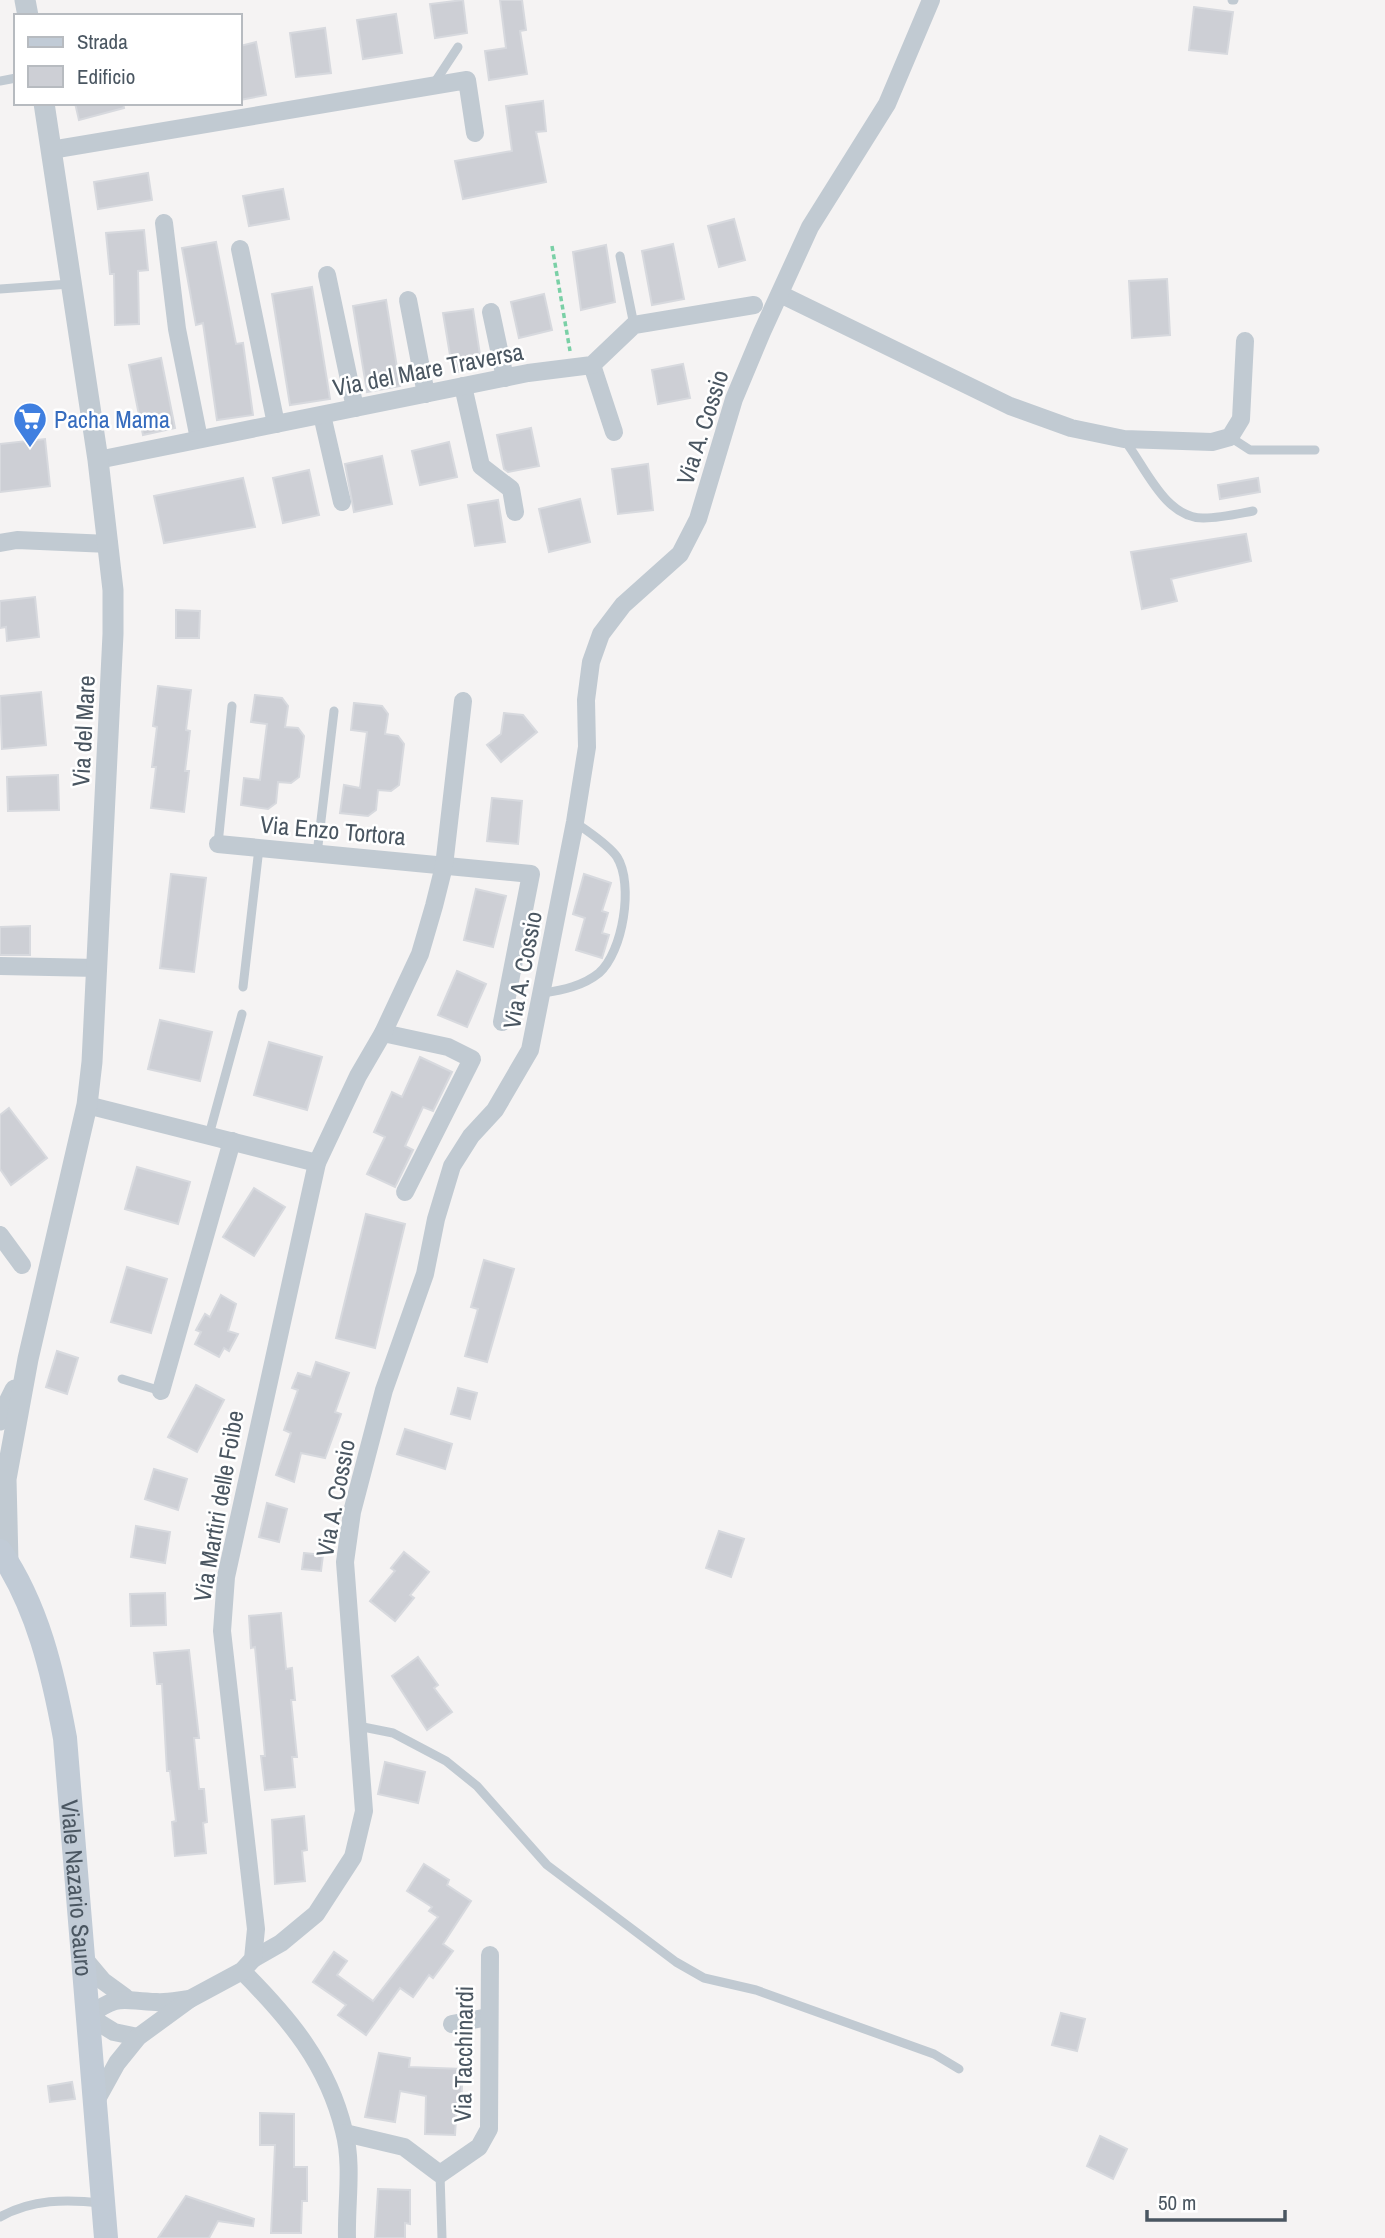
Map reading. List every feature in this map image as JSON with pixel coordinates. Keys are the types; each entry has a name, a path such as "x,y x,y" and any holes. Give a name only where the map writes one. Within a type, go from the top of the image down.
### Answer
{"main road":[{"name":"Viale Nazario Sauro","path":"4,1557 37,1625 54,1680 65,1738 106,2238"}],"street":[{"name":"Via A. Cossio","path":"247,1965 281,1943 316,1914 353,1857 363,1811 345,1562 355,1500 384,1390 425,1274 436,1219 452,1166 471,1136 495,1110 530,1050 575,822 587,747 589,675 601,634 623,605 680,554 698,519 734,399 810,228 887,104 931,0"},
{"path":"51,150 467,80 475,133"},
{"name":"Via del Mare","path":"4,1557 3,1481 28,1359 87,1105 98,968 113,634 114,590 109,544 44,105"},
{"path":"164,223 177,328 199,439"},
{"path":"240,249 276,424"},
{"path":"327,275 355,408"},
{"path":"780,295 1010,406 1071,428 1124,439 1212,442 1230,437 1241,419 1245,341"},
{"path":"408,299 426,394"},
{"path":"614,432 592,365 634,325 754,305"},
{"path":"491,312 505,378"},
{"name":"Via del Mare Traversa","path":"98,460 505,378 592,365"},
{"path":"463,387 481,466 511,489 515,512"},
{"path":"322,415 342,502"},
{"path":"0,543 17,540 109,544"},
{"path":"405,1192 472,1059 448,1047 383,1033 420,954 443,866 463,701"},
{"name":"Via Enzo Tortora","path":"218,844 531,874 502,1022"},
{"path":"0,966 98,968"},
{"name":"Via Martiri delle Foibe","path":"247,1965 256,1929 222,1631 225,1591 236,1519 317,1163 358,1076 383,1033"},
{"path":"87,1105 317,1163"},
{"path":"162,1391 232,1141"},
{"path":"2,1242 22,1265"},
{"name":"Via del Mare","path":"0,1420 28,1359"},
{"name":"Via Tacchinardi","path":"440,2174 479,2147 489,2129 490,1955"},
{"path":"81,1956 103,1981 125,1997 157,2002 190,1998"},
{"path":"96,2101 117,2063 138,2037 190,1998 247,1965 311,2051 330,2088 345,2133 347,2238"},
{"path":"125,1997 105,2004 88,2015 114,2032 138,2037"},
{"path":"452,2024 488,2017"},
{"path":"345,2133 404,2147 440,2174"}],"lane":[{"path":"432,86 458,47"},
{"path":"620,256 634,325"},
{"path":"0,289 70,284"},
{"path":"1230,437 1250,450 1315,450"},
{"path":"1124,439 1164,499 1180,510 1202,519 1253,511"},
{"path":"218,844 232,706"},
{"path":"317,853 334,711"},
{"path":"543,993 572,988 598,973 611,959 624,915 626,877 616,855 575,822"},
{"path":"243,986 259,848"},
{"path":"209,1135 242,1014"},
{"path":"122,1379 162,1391"},
{"path":"358,1726 393,1734 446,1761 477,1786 547,1865 676,1962 704,1978 757,1990 934,2054 959,2068"},
{"path":"440,2174 442,2238"},
{"path":"0,2217 16,2208 64,2199 104,2203"}],"path":[{"path":"552,246 573,367"}],"building":[{"path":"463,0 467,33 435,38 430,4"},
{"path":"500,0 522,0 526,30 520,31 527,74 489,80 485,51 506,48"},
{"path":"1194,7 1233,12 1227,54 1189,50"},
{"path":"396,14 402,53 363,59 357,20"},
{"path":"325,28 331,73 296,77 290,33"},
{"path":"256,42 266,95 242,100 242,46"},
{"path":"543,101 546,131 536,132 546,182 463,199 455,161 512,151 506,106"},
{"path":"75,105 123,105 124,108 79,120"},
{"path":"148,173 152,200 98,209 94,182"},
{"path":"283,189 289,219 249,226 243,196"},
{"path":"734,219 745,260 719,267 708,226"},
{"path":"144,230 148,270 138,271 139,324 115,325 114,274 110,274 106,233"},
{"path":"216,242 236,344 243,343 253,415 217,420 203,323 196,325 182,248"},
{"path":"673,244 684,299 652,305 642,251"},
{"path":"606,245 615,302 581,310 573,252"},
{"path":"1167,279 1170,335 1132,338 1129,281"},
{"path":"312,287 330,399 290,405 272,294"},
{"path":"544,294 552,330 519,338 511,302"},
{"path":"386,300 400,386 367,392 353,306"},
{"path":"473,309 482,368 453,373 443,313"},
{"path":"161,358 175,428 143,435 129,365"},
{"path":"683,364 690,398 658,404 652,370"},
{"path":"531,428 539,466 508,472 504,469 497,435"},
{"path":"45,439 50,486 0,492 0,444"},
{"path":"449,442 457,477 420,485 412,451"},
{"path":"382,456 392,504 354,512 345,464"},
{"path":"648,464 653,510 618,514 612,469"},
{"path":"309,470 319,515 283,523 273,478"},
{"path":"243,478 255,527 164,543 154,496"},
{"path":"1258,478 1260,492 1220,499 1218,485"},
{"path":"580,499 590,542 549,552 539,509"},
{"path":"498,500 505,542 475,546 468,505"},
{"path":"1246,534 1251,561 1171,579 1177,601 1142,609 1131,552"},
{"path":"35,597 39,637 7,641 6,627 0,628 0,601"},
{"path":"176,610 200,611 199,638 176,638"},
{"path":"158,686 191,690 186,730 190,731 184,812 151,808 157,727 153,726"},
{"path":"41,692 46,745 2,749 0,696"},
{"path":"255,695 282,698 288,706 285,727 298,728 304,736 299,777 291,783 278,782 276,803 268,809 241,805 244,778 260,780 267,724 251,722"},
{"path":"354,703 382,706 388,714 385,734 398,736 404,744 399,785 391,791 378,790 376,810 368,816 340,813 344,785 360,788 367,732 351,730"},
{"path":"504,713 523,715 537,732 501,762 487,745 501,734"},
{"path":"58,775 59,810 8,811 7,777"},
{"path":"492,798 522,801 518,844 487,841"},
{"path":"171,874 206,878 194,972 160,968"},
{"path":"584,874 611,883 602,911 608,913 602,933 609,935 602,958 576,950 585,918 573,914"},
{"path":"476,889 506,896 493,947 464,940"},
{"path":"30,926 30,955 0,955 0,927"},
{"path":"457,971 486,984 467,1027 438,1015"},
{"path":"160,1020 212,1032 200,1081 148,1069"},
{"path":"269,1042 322,1057 307,1110 254,1095"},
{"path":"420,1057 452,1072 433,1111 423,1107 405,1146 413,1150 395,1187 367,1174 385,1137 374,1132 392,1092 402,1097"},
{"path":"9,1108 47,1158 11,1185 0,1169 0,1115"},
{"path":"137,1167 190,1182 178,1224 125,1209"},
{"path":"254,1188 285,1207 254,1256 223,1237"},
{"path":"366,1214 405,1224 375,1348 336,1338"},
{"path":"484,1260 514,1269 487,1362 465,1356 478,1309 471,1307"},
{"path":"127,1267 167,1279 151,1333 111,1322"},
{"path":"221,1295 236,1304 228,1331 238,1334 229,1351 224,1348 219,1357 195,1344 201,1332 196,1330 205,1314 210,1317"},
{"path":"57,1351 78,1358 67,1394 46,1387"},
{"path":"316,1362 349,1373 335,1412 341,1414 325,1458 301,1453 294,1482 276,1475 291,1433 284,1430 298,1390 292,1388 298,1373 311,1377"},
{"path":"196,1385 224,1400 197,1452 168,1437"},
{"path":"458,1388 477,1393 470,1419 451,1414"},
{"path":"405,1429 452,1444 445,1469 397,1454"},
{"path":"154,1469 187,1479 178,1510 145,1499"},
{"path":"267,1503 287,1509 279,1542 259,1537"},
{"path":"136,1526 170,1532 165,1563 131,1557"},
{"path":"719,1531 744,1539 731,1577 706,1568"},
{"path":"404,1552 429,1572 410,1595 414,1598 395,1621 370,1601 395,1571 391,1568"},
{"path":"304,1553 323,1555 321,1571 302,1569"},
{"path":"165,1593 166,1625 131,1626 130,1594"},
{"path":"281,1613 286,1669 292,1668 295,1700 291,1700 297,1757 292,1757 295,1787 265,1790 261,1756 265,1756 255,1647 251,1648 249,1616"},
{"path":"189,1650 199,1738 194,1738 199,1789 204,1789 207,1822 203,1823 206,1853 175,1856 172,1822 176,1821 170,1771 167,1771 162,1684 157,1684 154,1653"},
{"path":"418,1657 438,1685 434,1688 452,1712 427,1730 392,1676"},
{"path":"385,1762 425,1772 418,1803 378,1794"},
{"path":"304,1816 307,1850 302,1851 305,1881 275,1884 272,1820"},
{"path":"424,1864 449,1880 447,1885 471,1901 443,1944 453,1951 433,1978 429,1975 413,1997 400,1988 366,2035 338,2015 346,2005 313,1982 334,1952 347,1961 337,1975 373,2001 438,1917 429,1911 432,1907 407,1891"},
{"path":"1061,2013 1085,2019 1077,2051 1052,2045"},
{"path":"379,2053 410,2058 409,2067 463,2069 461,2104 457,2103 455,2135 425,2134 426,2096 400,2091 395,2122 365,2117"},
{"path":"72,2082 75,2099 50,2102 48,2086"},
{"path":"260,2113 294,2114 294,2167 307,2167 307,2201 302,2201 301,2233 271,2233 275,2145 260,2145"},
{"path":"1100,2136 1127,2149 1113,2179 1087,2166"},
{"path":"378,2189 410,2190 410,2224 405,2223 405,2238 375,2238"},
{"path":"186,2196 254,2219 253,2226 218,2221 209,2238 158,2238"}],"place":[{"name":"Pacha Mama","path":"30,449"}]}
